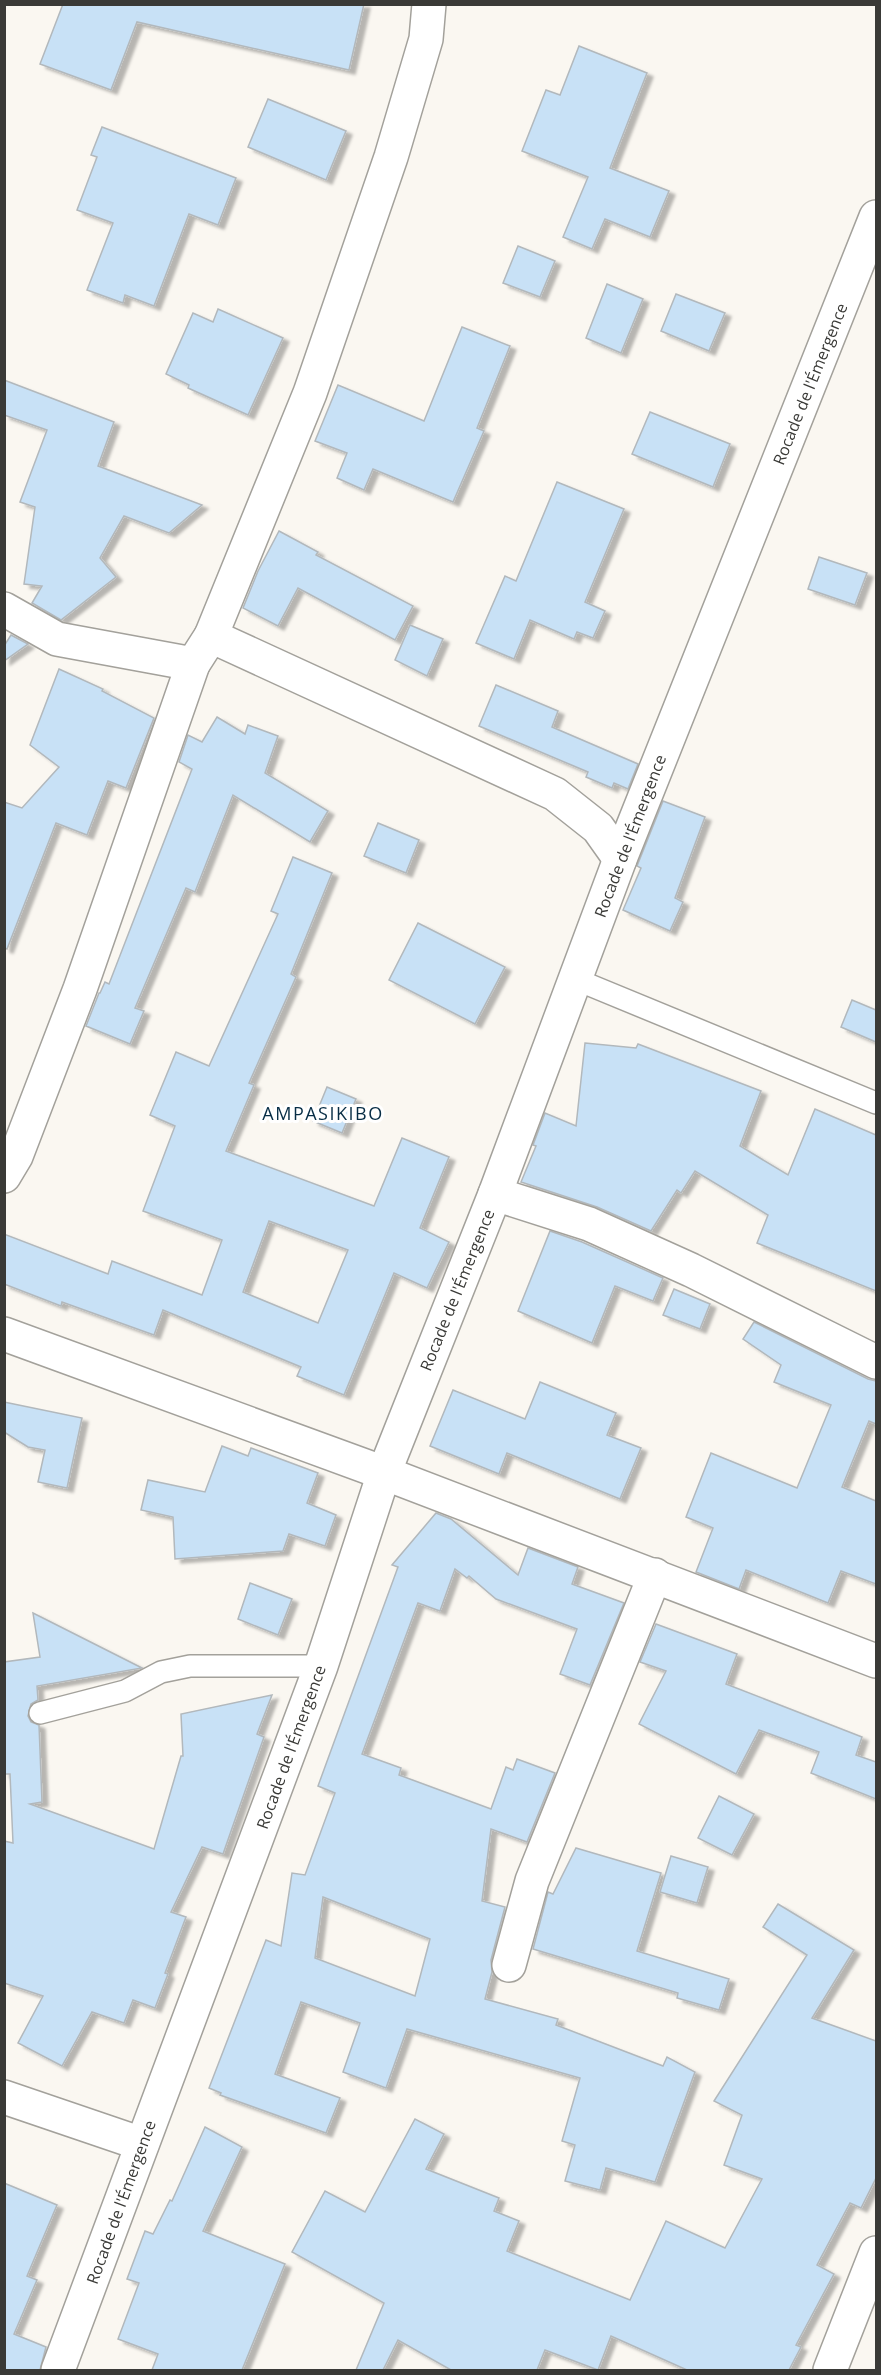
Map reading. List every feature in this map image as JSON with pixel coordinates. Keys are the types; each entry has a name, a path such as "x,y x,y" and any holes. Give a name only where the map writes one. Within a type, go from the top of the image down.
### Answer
{"street":[{"path":"4,1176 16,1156 80,989 193,664 211,636 314,382 391,157 426,39 429,4"},
{"name":"Rocade de l'Émergence","path":"58,2370 321,1666 384,1473 495,1194 620,859 876,217"},
{"path":"4,609 57,639 193,664"},
{"path":"211,636 555,794 598,828 620,859"},
{"path":"495,1194 599,1228 691,1270 876,1362"},
{"path":"4,1334 384,1473 876,1661"},
{"path":"509,1965 532,1881 655,1575"},
{"path":"4,2097 142,2144"},
{"path":"830,2370 867,2306 876,2253"}],"lane":[{"path":"574,979 876,1104"},
{"path":"40,1713 126,1691 161,1672 190,1666 321,1666"}],"building":[{"path":"63,4 364,4 349,70 137,22 111,90 40,64"},
{"path":"579,46 647,73 610,168 669,191 650,237 605,219 592,249 563,237 588,177 522,151 546,90 560,95"},
{"path":"268,99 346,131 326,180 248,147"},
{"path":"102,127 236,178 218,225 189,214 154,306 125,295 123,303 87,290 113,223 77,210 97,157 91,155"},
{"path":"518,246 555,261 540,297 503,283"},
{"path":"607,284 643,299 621,353 586,338"},
{"path":"676,294 725,313 709,351 661,331"},
{"path":"218,309 283,338 248,415 188,388 189,385 166,374 193,313 213,322"},
{"path":"462,327 510,346 477,428 484,431 453,502 373,469 364,490 337,478 347,453 315,441 338,385 424,421"},
{"path":"4,380 114,422 98,466 202,505 169,533 124,516 100,558 116,577 61,620 32,603 42,586 24,584 35,507 20,502 47,430 4,415"},
{"path":"650,412 730,444 713,487 632,454"},
{"path":"557,482 624,509 585,602 605,611 593,638 577,632 574,639 530,620 514,659 476,643 505,576 516,581"},
{"path":"279,531 318,552 316,555 413,606 395,640 298,588 278,626 243,608 258,571"},
{"path":"819,557 867,573 855,605 808,589"},
{"path":"410,625 443,639 427,676 395,660"},
{"path":"11,635 28,644 4,661 4,646"},
{"path":"59,669 103,689 102,691 154,718 126,788 108,781 87,835 56,823 7,949 4,948 4,802 22,808 59,767 30,745"},
{"path":"496,685 558,711 552,727 638,764 628,789 614,783 612,788 586,777 588,772 479,726"},
{"path":"217,717 245,734 248,725 278,736 265,773 328,811 310,842 233,795 195,892 186,888 135,1008 144,1011 130,1044 86,1026 105,982 109,984 192,769 179,762 188,735 202,742"},
{"path":"663,801 705,817 675,898 683,902 670,931 623,910 641,868 637,866"},
{"path":"378,823 419,840 406,873 364,856"},
{"path":"293,857 332,873 291,974 296,977 249,1083 254,1085 226,1151 374,1206 402,1138 449,1157 420,1228 449,1242 427,1288 394,1273 344,1395 297,1376 301,1367 163,1310 154,1335 62,1302 61,1306 4,1284 4,1234 108,1274 112,1261 202,1295 222,1240 143,1211 175,1126 150,1115 176,1052 209,1066 278,914 271,911","holes":["269,1221 348,1250 318,1323 243,1292"]},
{"path":"418,923 505,967 475,1024 389,980"},
{"path":"852,1000 876,1010 876,1042 841,1027"},
{"path":"585,1043 636,1048 638,1044 761,1091 740,1146 788,1175 815,1109 876,1135 876,1291 757,1243 768,1215 695,1171 681,1193 677,1190 651,1231 597,1207 521,1182 536,1146 533,1145 545,1113 576,1126"},
{"path":"327,1087 356,1099 342,1133 313,1121"},
{"path":"550,1231 582,1242 663,1278 653,1301 615,1286 592,1343 518,1311"},
{"path":"674,1289 710,1304 700,1329 663,1315"},
{"path":"754,1322 876,1381 876,1424 869,1421 842,1487 876,1501 876,1584 841,1571 828,1603 746,1570 739,1589 696,1572 713,1528 686,1517 711,1453 797,1488 831,1405 774,1382 781,1365 743,1339"},
{"path":"540,1382 616,1413 607,1435 641,1448 620,1499 507,1453 499,1474 430,1446 453,1390 525,1419"},
{"path":"4,1402 82,1418 67,1488 38,1482 45,1450 28,1447 4,1432"},
{"path":"222,1446 248,1456 251,1448 318,1473 307,1503 336,1515 325,1546 289,1534 283,1551 175,1559 173,1517 141,1510 148,1480 205,1492"},
{"path":"436,1513 451,1519 518,1575 528,1548 578,1567 572,1584 624,1603 590,1685 560,1674 577,1629 496,1599 469,1576 467,1578 455,1569 440,1611 418,1603 362,1754 401,1768 399,1775 491,1809 506,1767 513,1770 517,1759 555,1773 527,1842 491,1829 482,1901 505,1907 491,1960 492,1972 485,1999 558,2019 556,2025 663,2066 667,2057 695,2072 655,2182 606,2168 600,2190 565,2181 575,2145 562,2141 580,2078 407,2029 386,2088 343,2072 360,2023 301,2002 275,2074 340,2098 326,2133 220,2095 221,2093 209,2088 266,1940 281,1946 292,1873 305,1875 335,1793 318,1786 398,1567 392,1565","holes":["323,1897 430,1939 415,1996 315,1958"]},
{"path":"250,1583 292,1599 278,1635 238,1619"},
{"path":"33,1613 142,1668 37,1686 38,1700 31,1704 28,1716 31,1722 39,1725 42,1802 30,1804 154,1849 181,1756 183,1756 181,1714 272,1695 257,1734 264,1737 223,1854 202,1847 171,1912 186,1917 165,1973 168,1974 155,2008 133,2000 124,2023 92,2012 62,2066 18,2043 43,1996 4,1983 4,1841 13,1843 10,1774 4,1774 4,1662 40,1657"},
{"path":"656,1624 737,1654 726,1684 862,1737 856,1755 876,1762 876,1799 811,1773 819,1752 759,1730 736,1774 639,1724 666,1671 640,1662"},
{"path":"719,1796 754,1814 732,1855 698,1838"},
{"path":"576,1848 661,1873 637,1951 729,1979 719,2010 677,1998 678,1993 533,1949 548,1892 553,1894"},
{"path":"671,1856 708,1867 697,1903 660,1892"},
{"path":"778,1904 854,1950 812,2018 876,2041 876,2178 861,2208 850,2203 817,2265 834,2274 796,2345 801,2347 789,2370 687,2370 611,2336 598,2370 545,2350 537,2370 451,2370 398,2340 383,2370 356,2370 384,2303 292,2252 325,2191 365,2212 415,2119 444,2134 426,2169 499,2198 494,2211 519,2221 507,2251 630,2300 666,2221 725,2248 762,2179 724,2165 742,2115 714,2101 807,1955 763,1927"},
{"path":"205,2127 242,2147 203,2231 285,2264 242,2370 152,2370 158,2354 118,2339 139,2283 127,2279 145,2231 153,2234 170,2200 172,2201"},
{"path":"4,2183 57,2205 27,2276 37,2280 14,2334 46,2347 40,2370 4,2370"}],"district":[{"name":"AMPASIKIBO","path":"323,1114"}]}
